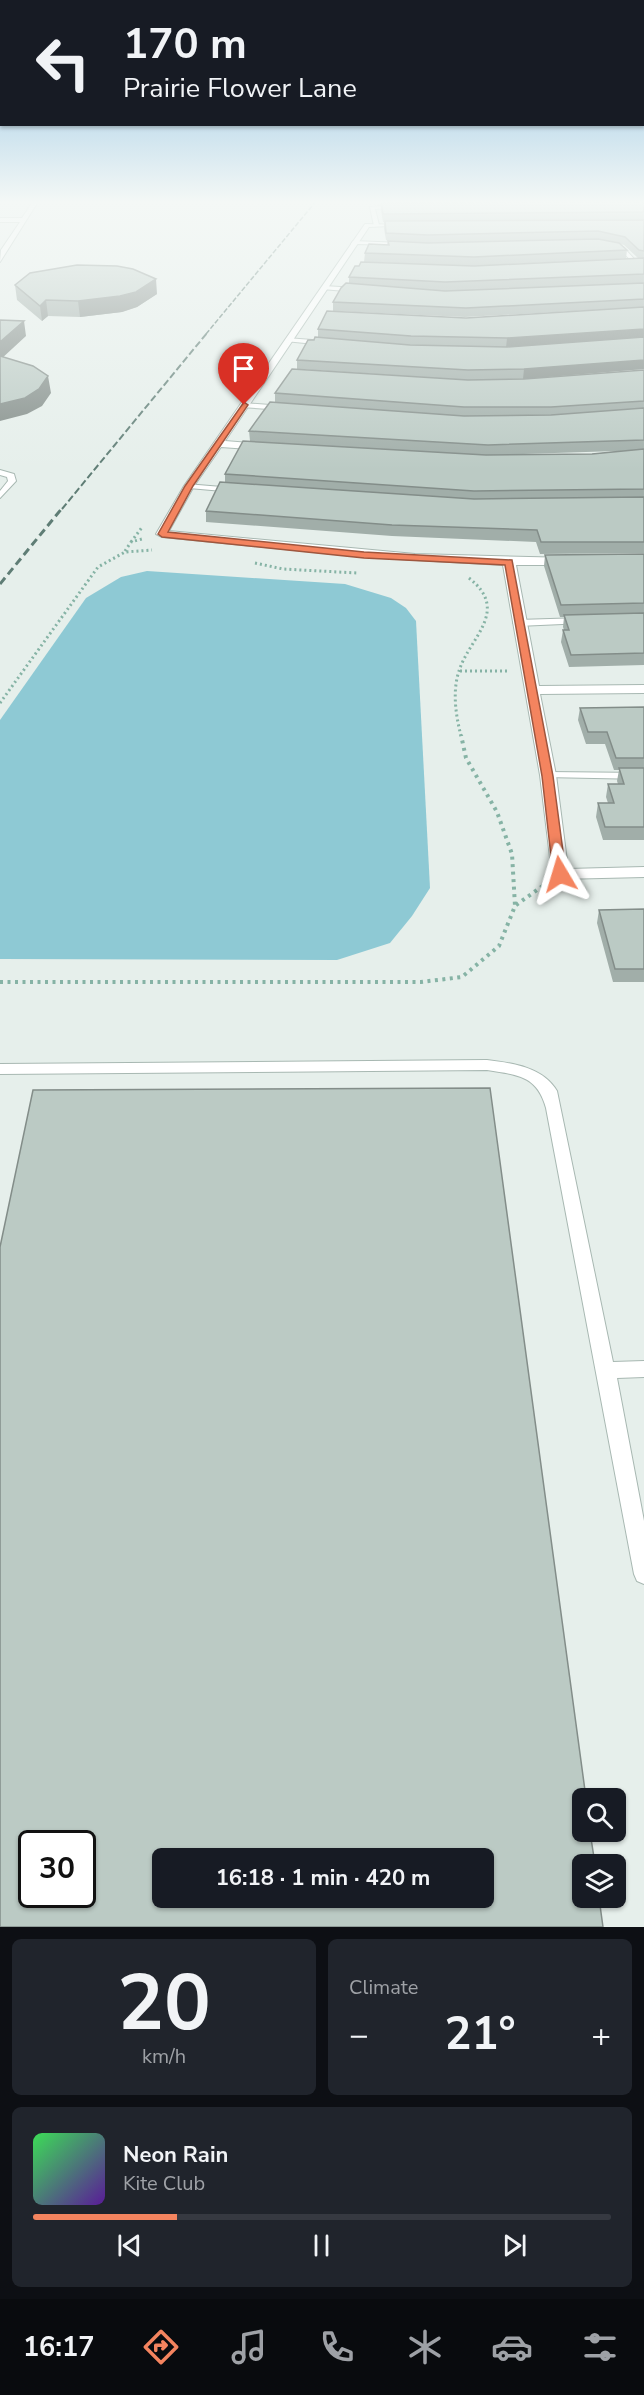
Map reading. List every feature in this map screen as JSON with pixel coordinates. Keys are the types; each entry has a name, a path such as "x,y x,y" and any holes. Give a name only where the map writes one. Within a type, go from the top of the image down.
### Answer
{"street":[{"path":"323,290 287,340 269,372 189,486 162,534 364,555 509,562 577,561"},
{"path":"306,314 317,314"},
{"path":"269,372 280,373"},
{"path":"218,444 274,448"},
{"path":"509,562 518,623 548,776 560,874 644,872"},
{"path":"532,690 644,689"}],"lane":[{"path":"352,290 368,291"},
{"path":"287,340 332,344"},
{"path":"244,405 291,409"},
{"path":"0,472 11,476 12,481 0,496"},
{"path":"189,486 247,491"},
{"path":"518,623 597,621"},
{"path":"548,776 644,776"},
{"path":"0,1069 486,1065 510,1068 530,1076 549,1090 606,1370 644,1574"},
{"path":"606,1370 644,1369"}],"path":[{"path":"0,703 98,567 125,552 157,550"},
{"path":"251,563 283,569 362,573"},
{"path":"0,982 421,982 462,977 500,946 515,906 512,854 497,812 466,758 455,711 459,671 480,636 488,614 482,588 460,574"},
{"path":"459,671 527,671"},
{"path":"515,906 560,874"}],"water":[{"path":"147,571 345,584 391,598 406,608 416,621 430,888 412,916 390,943 337,960 0,959 0,720 86,598 121,577"}],"building":[{"path":"21,290 139,290 120,296 78,301 46,300 40,306"},
{"path":"340,290 644,290 644,299 466,308 333,302"},
{"path":"644,307 644,329 507,338 411,336 318,329 327,311 466,318"},
{"path":"0,320 24,321 0,342"},
{"path":"315,337 410,345 507,347 644,337 644,360 524,369 468,370 297,360 308,340 314,340"},
{"path":"0,356 33,366 48,376 39,389 25,398 0,404"},
{"path":"292,369 468,380 524,379 644,370 644,401 551,407 464,407 275,393"},
{"path":"270,402 464,416 551,415 644,408 644,440 488,445 249,431"},
{"path":"243,441 486,455 592,454 644,449 644,489 474,491 225,474"},
{"path":"220,482 474,499 644,497 644,542 541,542 537,530 392,525 206,511"},
{"path":"644,554 644,603 561,605 545,555"},
{"path":"644,613 644,653 571,655 563,630 569,630 564,615"},
{"path":"644,707 644,758 616,758 607,732 588,732 580,708"},
{"path":"619,768 644,768 644,827 605,827 598,803 614,803 608,784 624,784"},
{"path":"644,909 644,969 615,969 599,910"},
{"path":"490,1088 585,1788 572,1788 572,1842 592,1842 593,1854 572,1854 572,1908 600,1908 603,1927 0,1927 0,1247 33,1090"}],"railway":[{"path":"206,334 243,290"},
{"path":"62,509 207,333"},
{"path":"0,584 63,507"}],"route":[{"path":"244,405 189,486 162,534 364,555 509,562 518,623 548,776 560,874"}]}
